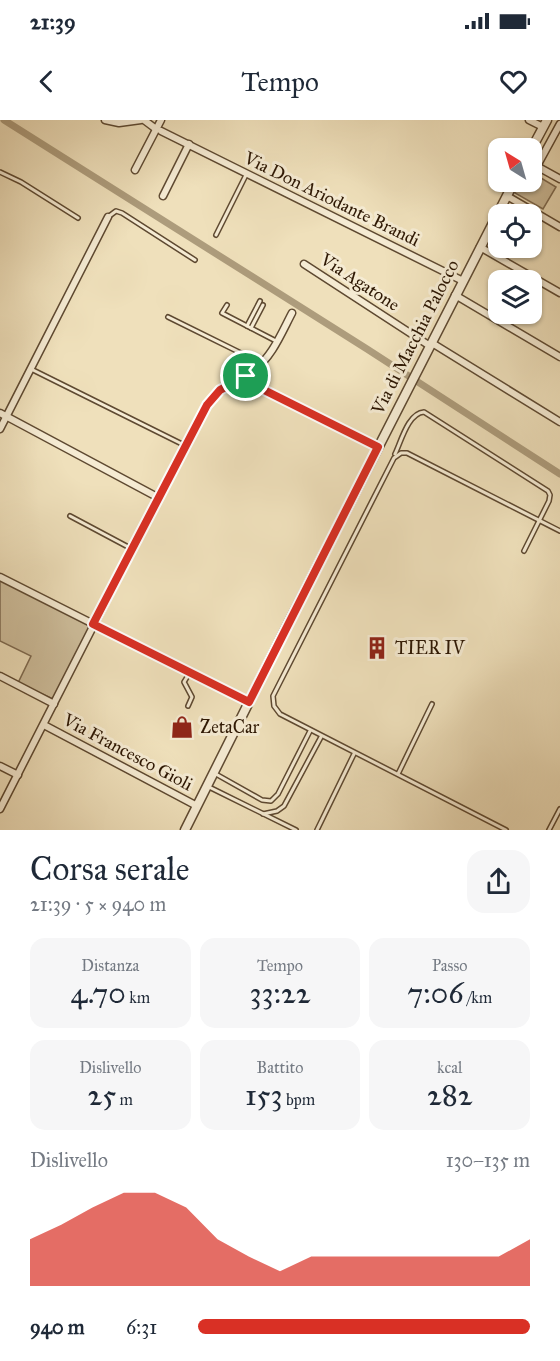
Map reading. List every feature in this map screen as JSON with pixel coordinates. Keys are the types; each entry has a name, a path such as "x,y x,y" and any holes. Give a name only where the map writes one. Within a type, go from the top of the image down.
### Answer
{"street":[{"path":"105,120 124,123 142,120"},
{"name":"Via Don Ariodante Brandi","path":"142,120 463,280"},
{"path":"135,170 159,130 161,120"},
{"path":"528,120 545,124 537,138"},
{"path":"542,152 560,124"},
{"path":"163,196 189,144"},
{"path":"542,169 560,179"},
{"name":"Via di Macchia Palocco","path":"185,830 509,192"},
{"path":"507,196 560,227"},
{"path":"0,429 3,415 31,369 108,217"},
{"path":"480,247 560,293"},
{"name":"Via Agatone","path":"304,264 560,422"},
{"path":"455,295 560,357"},
{"path":"0,809 93,624 211,399 225,387 246,376 261,364 277,342 292,313"},
{"path":"246,376 258,387 378,447"},
{"path":"3,415 159,498"},
{"path":"0,577 249,702"},
{"path":"0,676 54,704"},
{"name":"Via Francesco Gioli","path":"44,725 197,806"},
{"path":"0,766 18,775"}],"lane":[{"path":"0,172 21,182 78,218"},
{"path":"216,235 247,173"},
{"path":"108,217 116,212 122,213 195,260"},
{"path":"249,327 260,301"},
{"path":"227,305 222,313 277,342"},
{"path":"249,327 263,305"},
{"path":"168,317 261,364"},
{"path":"31,369 185,446"},
{"path":"506,830 279,714 274,706 273,696 414,416 420,412 426,413 548,491 549,501 524,551"},
{"path":"394,458 401,453 407,453 560,531"},
{"path":"70,516 133,549"},
{"path":"188,706 192,697 184,682 189,672"},
{"path":"398,774 432,705"},
{"path":"214,772 262,800 271,801 277,796 310,731"},
{"path":"263,814 277,811 286,803 321,736"},
{"path":"317,830 354,754"},
{"path":"207,786 296,830"},
{"path":"549,830 560,809"},
{"path":"489,830 493,823"}],"shaded area":[{"path":"542,179 556,187 543,209 542,204 534,204 515,193 542,192"},
{"path":"0,580 90,626 53,699 18,683 31,656 0,641"}],"waterway":[{"path":"4,120 560,474"}],"place":[{"name":"TIER IV","path":"377,648"},
{"name":"ZetaCar","path":"182,727"}],"route":[{"path":"246,376 258,387 378,447 249,702 93,624 207,405 220,390 246,376"}]}
